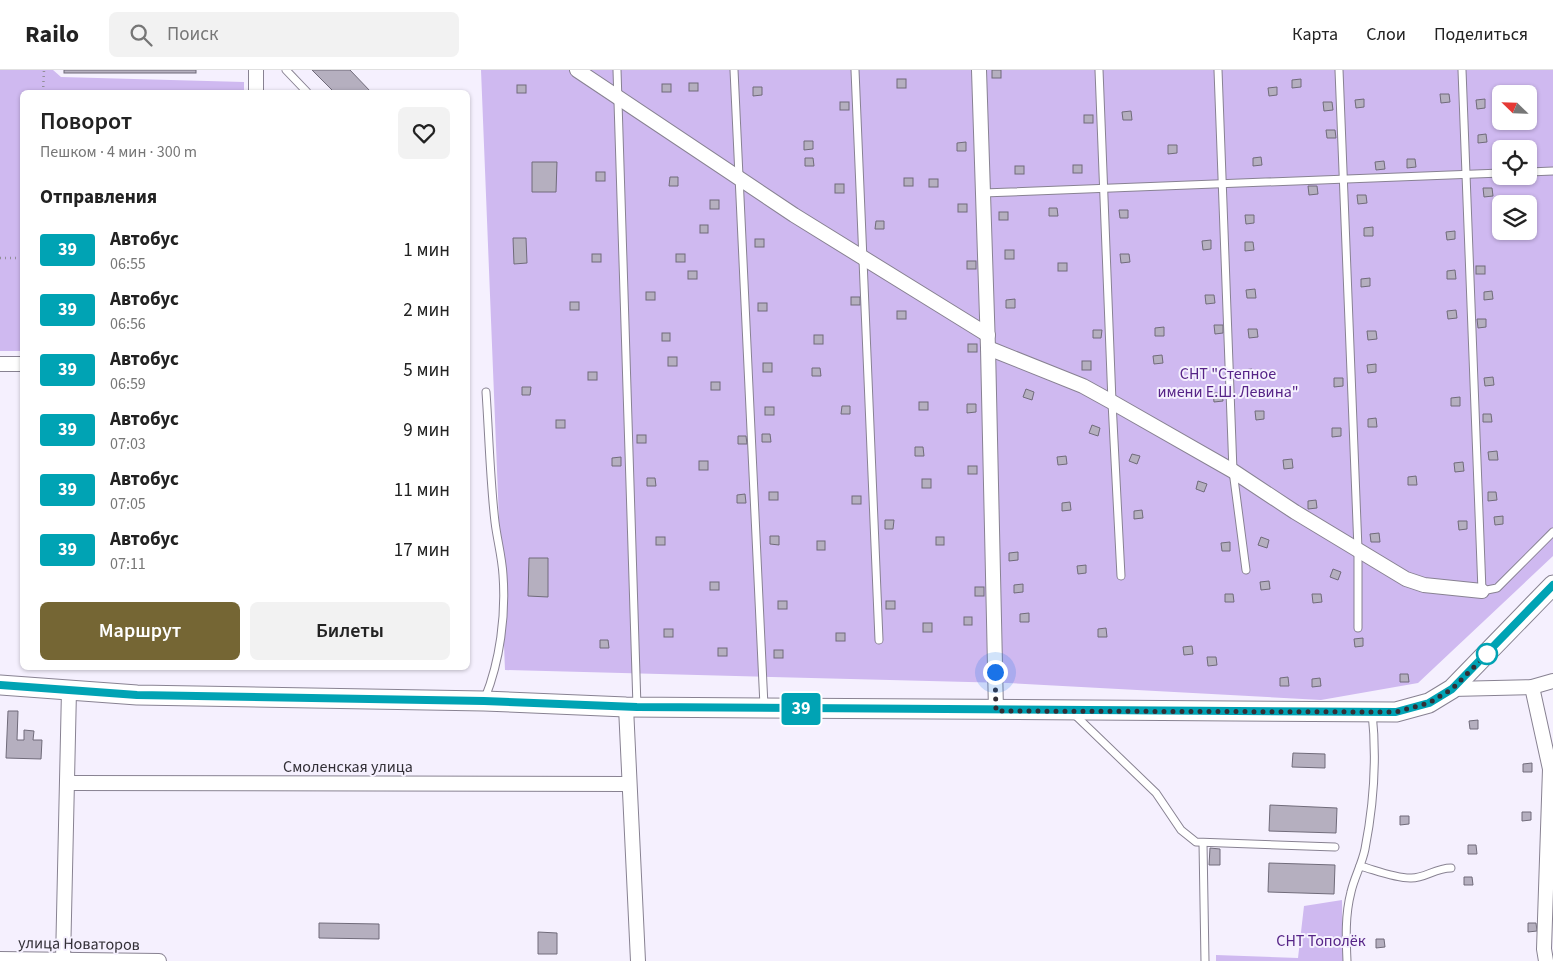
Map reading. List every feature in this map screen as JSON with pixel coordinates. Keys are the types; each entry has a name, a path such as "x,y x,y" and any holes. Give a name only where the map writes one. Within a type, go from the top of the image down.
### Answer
{"street":[{"path":"256,70 256,90"},
{"path":"577,70 988,342 1083,386 1112,402 1233,471 1295,512 1406,579 1424,585 1482,591"},
{"path":"979,70 988,342 996,711"},
{"path":"0,364 20,364"},
{"path":"0,685 137,695 484,701 631,707 1072,712 1396,712 1429,703 1452,689 1553,585"},
{"path":"1452,689 1532,687 1553,681"},
{"path":"1532,687 1550,769 1548,954"},
{"path":"63,961 69,690"},
{"path":"631,707 630,784 638,961"},
{"name":"Смоленская улица","path":"67,783 630,784"},
{"name":"улица Новаторов","path":"0,960 159,961"}],"lane":[{"path":"286,70 305,90"},
{"path":"616,70 631,707"},
{"path":"734,70 737,176 764,708"},
{"path":"855,70 879,640"},
{"path":"1100,70 1103,188 1121,576"},
{"path":"1218,70 1233,471 1246,570"},
{"path":"1339,70 1358,549 1358,628"},
{"path":"1462,70 1482,591 1497,588 1553,532"},
{"path":"1537,172 1553,171"},
{"path":"983,193 1492,173"},
{"path":"484,701 491,682 501,634 504,602 503,573 495,522 486,392"},
{"path":"1072,712 1156,793 1181,830 1196,842 1335,847"},
{"path":"1347,961 1346,933 1351,892 1360,866 1372,811 1376,748 1372,712"},
{"path":"1203,843 1205,961"},
{"path":"1360,866 1410,878 1422,876 1438,868 1451,868"}],"path":[{"path":"43,90 44,70"},
{"path":"0,258 20,258"}],"green space":[{"path":"0,70 53,70 61,77 244,82 244,90 20,90 20,351 0,351"},
{"name":"СНТ \"Степное имени Е.Ш. Левина\"","path":"481,70 1553,70 1553,556 1418,683 1321,700 1008,683 505,670"},
{"name":"СНТ Тополёк","path":"1342,900 1343,961 1216,961 1216,955 1298,958 1304,906"}],"building":[{"path":"64,70 196,70 196,73 64,73"},
{"path":"312,70 350,70 369,90 332,90"},
{"path":"992,70 1001,70 1001,78 992,78"},
{"path":"897,79 906,79 906,88 897,88"},
{"path":"1301,79 1301,87 1292,88 1292,80"},
{"path":"689,83 698,83 698,91 689,91"},
{"path":"662,84 671,84 671,92 662,92"},
{"path":"517,85 526,85 526,93 517,93"},
{"path":"753,87 762,87 762,95 753,96"},
{"path":"1277,87 1277,95 1269,96 1268,88"},
{"path":"1440,94 1449,94 1450,102 1441,103"},
{"path":"1364,99 1364,107 1356,108 1355,100"},
{"path":"1485,99 1485,108 1477,109 1476,100"},
{"path":"840,102 849,102 849,110 840,110"},
{"path":"1323,102 1332,102 1333,110 1324,111"},
{"path":"1131,111 1132,120 1123,120 1122,112"},
{"path":"1084,115 1093,115 1093,123 1084,123"},
{"path":"1326,130 1335,130 1336,138 1327,138"},
{"path":"1486,134 1487,142 1478,143 1478,135"},
{"path":"804,141 813,141 813,149 804,150"},
{"path":"966,142 966,151 957,151 957,143"},
{"path":"1168,145 1177,145 1177,153 1168,154"},
{"path":"1261,157 1262,165 1253,166 1253,158"},
{"path":"805,158 813,158 814,166 805,166"},
{"path":"1407,159 1415,159 1416,167 1407,168"},
{"path":"1384,161 1385,169 1376,170 1375,162"},
{"path":"532,162 557,162 556,192 532,192"},
{"path":"1073,165 1082,165 1082,173 1073,173"},
{"path":"1015,166 1024,166 1024,174 1015,174"},
{"path":"596,172 605,172 605,181 596,181"},
{"path":"670,177 678,177 678,186 669,186"},
{"path":"904,178 913,178 913,186 904,186"},
{"path":"929,179 938,179 938,187 929,187"},
{"path":"835,184 844,184 844,193 835,193"},
{"path":"1308,186 1317,186 1318,194 1309,195"},
{"path":"1483,188 1492,188 1492,196 1484,197"},
{"path":"1357,195 1366,195 1367,203 1358,204"},
{"path":"710,200 719,200 719,209 710,209"},
{"path":"958,204 967,204 967,212 958,212"},
{"path":"1049,208 1057,208 1058,216 1049,216"},
{"path":"1119,210 1128,210 1128,218 1120,218"},
{"path":"999,212 1008,212 1008,220 999,220"},
{"path":"1245,215 1254,215 1254,223 1246,224"},
{"path":"876,221 884,221 884,229 875,229"},
{"path":"700,225 708,225 708,233 700,233"},
{"path":"1373,227 1373,236 1364,236 1364,228"},
{"path":"1455,231 1455,239 1447,240 1446,232"},
{"path":"513,238 526,238 527,263 514,264"},
{"path":"755,239 764,239 764,247 755,247"},
{"path":"1211,240 1211,249 1203,250 1202,241"},
{"path":"1245,242 1253,242 1254,250 1245,251"},
{"path":"1005,250 1014,250 1014,259 1005,259"},
{"path":"592,254 601,254 601,262 592,262"},
{"path":"676,254 685,254 685,262 676,262"},
{"path":"1120,254 1129,254 1130,262 1121,263"},
{"path":"967,261 976,261 976,269 967,269"},
{"path":"1058,263 1067,263 1067,271 1058,271"},
{"path":"1476,266 1485,266 1485,274 1476,274"},
{"path":"1455,270 1456,279 1447,279 1447,271"},
{"path":"688,271 697,271 697,279 688,279"},
{"path":"1370,278 1370,286 1361,287 1361,279"},
{"path":"1255,289 1256,298 1247,298 1246,290"},
{"path":"1492,291 1493,299 1484,300 1484,292"},
{"path":"646,292 655,292 655,300 646,300"},
{"path":"1205,295 1214,295 1215,303 1206,304"},
{"path":"851,297 860,297 860,305 851,305"},
{"path":"1015,299 1015,308 1006,308 1006,300"},
{"path":"570,302 579,302 579,310 570,310"},
{"path":"758,303 767,303 767,311 758,311"},
{"path":"1456,310 1457,318 1448,319 1447,311"},
{"path":"897,311 906,311 906,319 897,319"},
{"path":"1477,319 1486,319 1486,327 1478,328"},
{"path":"1214,325 1223,325 1223,333 1215,334"},
{"path":"1164,327 1164,336 1155,336 1155,328"},
{"path":"1248,329 1257,329 1258,337 1249,338"},
{"path":"1093,330 1102,330 1101,338 1093,338"},
{"path":"1367,331 1376,331 1377,339 1368,340"},
{"path":"662,333 670,333 670,341 662,341"},
{"path":"814,335 823,335 823,344 814,344"},
{"path":"968,344 977,344 977,352 968,352"},
{"path":"1162,355 1163,363 1154,364 1153,356"},
{"path":"668,357 677,357 677,366 668,366"},
{"path":"1082,361 1091,361 1091,370 1082,370"},
{"path":"763,363 772,363 772,372 763,372"},
{"path":"1376,364 1376,372 1368,373 1367,365"},
{"path":"812,368 820,368 821,376 812,376"},
{"path":"1252,369 1252,378 1243,378 1243,370"},
{"path":"588,372 597,372 597,380 588,380"},
{"path":"1493,377 1494,385 1485,386 1484,378"},
{"path":"1334,378 1343,378 1343,386 1334,387"},
{"path":"711,382 720,382 720,390 711,390"},
{"path":"522,387 531,387 530,395 522,395"},
{"path":"1026,389 1034,392 1032,400 1023,397"},
{"path":"1213,393 1222,393 1223,401 1214,402"},
{"path":"1460,397 1460,406 1451,406 1451,398"},
{"path":"919,402 928,402 928,410 919,410"},
{"path":"967,404 976,404 976,412 967,413"},
{"path":"842,406 850,406 850,414 841,414"},
{"path":"765,407 774,407 774,415 765,415"},
{"path":"1255,411 1264,411 1264,419 1256,420"},
{"path":"1483,414 1491,414 1492,422 1483,422"},
{"path":"1376,418 1377,427 1368,427 1368,419"},
{"path":"556,420 565,420 565,428 556,428"},
{"path":"1092,425 1100,428 1098,436 1089,433"},
{"path":"1332,428 1341,428 1341,436 1332,437"},
{"path":"762,434 770,434 771,442 762,442"},
{"path":"637,435 646,435 646,443 637,443"},
{"path":"738,436 746,436 747,444 738,444"},
{"path":"915,447 923,447 924,456 915,456"},
{"path":"1497,451 1498,460 1489,460 1488,452"},
{"path":"1132,454 1140,456 1137,464 1129,461"},
{"path":"1066,456 1067,464 1058,465 1057,457"},
{"path":"621,457 621,466 612,466 612,458"},
{"path":"1292,459 1293,468 1284,469 1283,460"},
{"path":"699,461 708,461 708,470 699,470"},
{"path":"1463,462 1464,471 1455,472 1454,463"},
{"path":"968,466 977,466 977,474 968,474"},
{"path":"1416,476 1417,485 1408,485 1408,477"},
{"path":"647,478 655,478 656,486 647,486"},
{"path":"922,479 931,479 931,488 922,488"},
{"path":"1198,481 1207,484 1204,492 1196,489"},
{"path":"769,492 778,492 778,500 769,500"},
{"path":"1488,492 1496,492 1497,500 1488,501"},
{"path":"745,494 746,503 737,503 737,495"},
{"path":"852,496 861,496 861,504 852,504"},
{"path":"1316,500 1317,508 1308,509 1308,501"},
{"path":"1070,502 1071,510 1062,511 1062,503"},
{"path":"1142,510 1143,518 1134,519 1134,511"},
{"path":"1503,516 1503,524 1495,525 1494,517"},
{"path":"885,520 894,520 893,529 885,529"},
{"path":"1458,521 1467,521 1467,529 1459,530"},
{"path":"1379,533 1380,542 1371,542 1370,534"},
{"path":"770,536 779,536 779,545 770,544"},
{"path":"656,537 665,537 665,545 656,545"},
{"path":"936,537 944,537 944,545 936,545"},
{"path":"1261,537 1269,540 1267,548 1258,545"},
{"path":"817,541 825,541 825,550 817,550"},
{"path":"1230,542 1230,551 1222,551 1221,543"},
{"path":"1018,552 1018,560 1009,561 1009,553"},
{"path":"529,558 548,558 548,597 528,596"},
{"path":"1086,565 1086,573 1078,574 1077,566"},
{"path":"1333,569 1341,572 1338,580 1330,577"},
{"path":"1269,581 1270,589 1261,590 1260,582"},
{"path":"710,582 719,582 719,590 710,590"},
{"path":"1023,584 1023,592 1014,593 1014,585"},
{"path":"975,587 984,587 984,596 975,596"},
{"path":"1225,594 1233,594 1234,602 1225,602"},
{"path":"1312,594 1321,594 1322,602 1313,603"},
{"path":"778,601 787,601 787,609 778,609"},
{"path":"886,601 895,601 895,609 886,609"},
{"path":"1029,613 1029,622 1020,622 1020,614"},
{"path":"964,617 972,617 972,625 964,625"},
{"path":"923,623 932,623 932,632 923,632"},
{"path":"1106,628 1107,637 1098,637 1098,629"},
{"path":"664,629 673,629 673,637 664,637"},
{"path":"836,633 845,633 845,641 836,641"},
{"path":"1363,638 1363,646 1355,647 1354,639"},
{"path":"600,640 608,640 609,648 600,648"},
{"path":"1192,646 1193,654 1184,655 1183,647"},
{"path":"718,648 727,648 727,656 718,656"},
{"path":"774,650 783,650 783,658 774,658"},
{"path":"1207,657 1216,657 1217,665 1208,666"},
{"path":"1400,674 1408,674 1409,682 1400,682"},
{"path":"1288,677 1289,686 1280,686 1280,678"},
{"path":"1320,678 1321,686 1312,687 1312,679"},
{"path":"8,711 18,711 17,740 24,740 24,730 34,731 33,740 42,740 41,759 6,758"},
{"path":"1478,720 1478,729 1470,729 1469,721"},
{"path":"1293,753 1325,754 1325,768 1292,767"},
{"path":"1532,763 1532,772 1523,772 1523,764"},
{"path":"1270,805 1337,808 1336,833 1269,831"},
{"path":"1522,812 1531,812 1531,820 1522,821"},
{"path":"1400,816 1409,816 1409,824 1400,825"},
{"path":"1468,845 1476,845 1477,854 1468,854"},
{"path":"1210,848 1220,849 1220,865 1209,865"},
{"path":"1269,863 1335,865 1334,894 1268,892"},
{"path":"1464,877 1472,877 1473,885 1464,885"},
{"path":"319,923 379,924 379,939 319,938"},
{"path":"1528,923 1536,923 1537,931 1528,932"},
{"path":"538,932 557,933 557,954 538,954"},
{"path":"1376,939 1384,939 1385,947 1376,948"}],"bus line":[{"name":"39","path":"0,685 137,695 484,701 637,707 1053,712 1396,712 1429,703 1452,689 1469,674 1516,621 1553,585"}],"route":[{"path":"995,672 996,711 1396,712 1429,703 1452,689 1469,674 1493,648 1487,654"}]}
